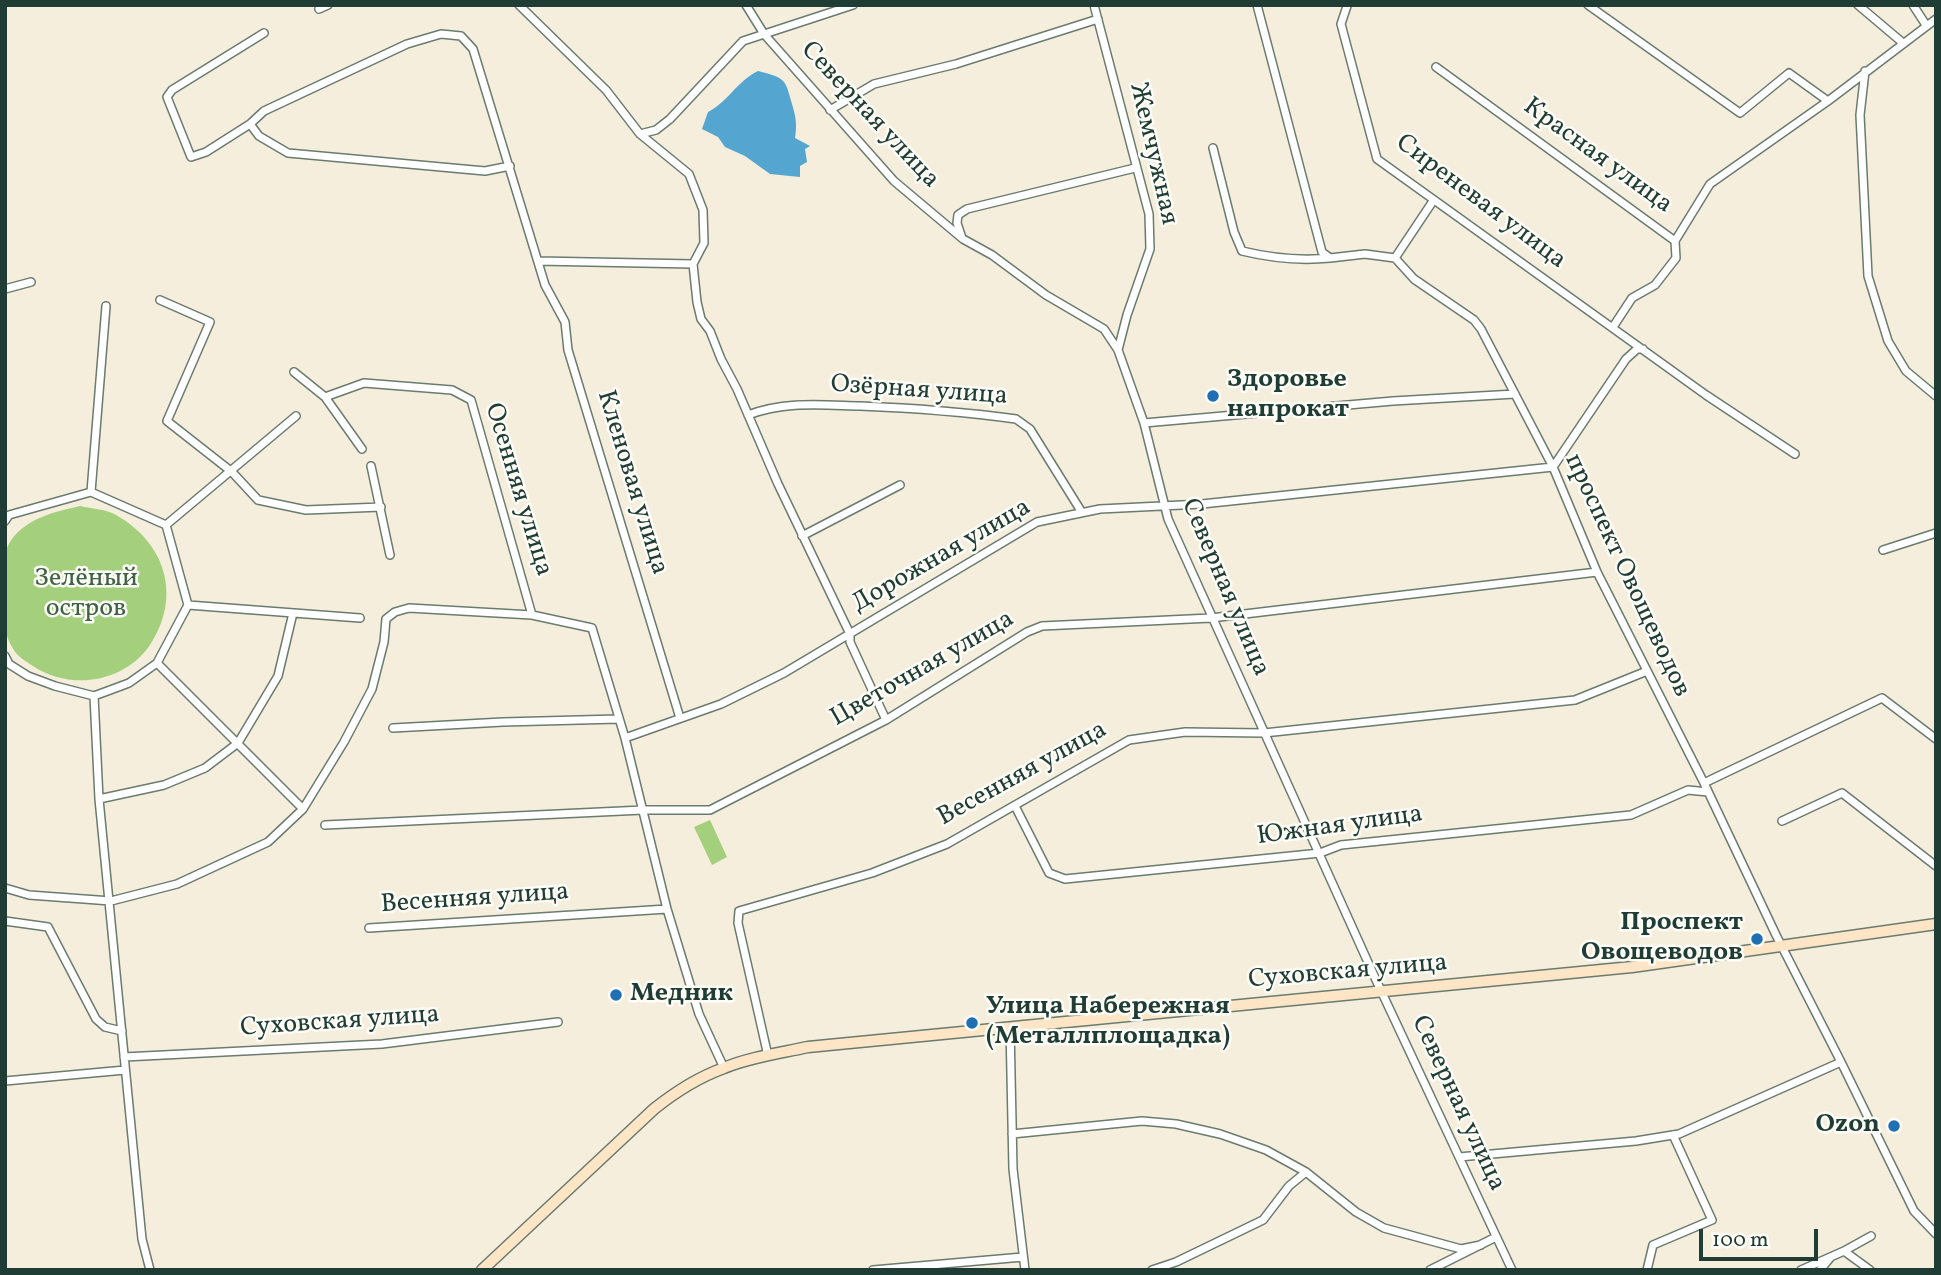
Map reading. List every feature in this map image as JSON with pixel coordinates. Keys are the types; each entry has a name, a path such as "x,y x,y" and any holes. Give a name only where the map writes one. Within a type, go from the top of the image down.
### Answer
{"street":[{"path":"319,9 328,5"},
{"path":"519,5 606,90 640,134 689,174 703,210 704,243 694,264 701,319 710,331 802,536 850,634 850,642 886,720"},
{"name":"Северная улица","path":"746,5 764,34 894,181 963,239 992,255 1046,295 1104,330 1118,351 1144,423 1167,519 1381,990 1513,1270"},
{"path":"640,134 656,130 670,119 743,41 853,5"},
{"name":"Жемчужная","path":"1094,5 1149,214 1150,249 1127,315 1118,351"},
{"path":"1257,5 1322,252 1330,258"},
{"path":"1588,5 1740,113 1789,73 1828,101"},
{"path":"1858,5 1903,43"},
{"path":"1913,5 1926,25"},
{"name":"Сиреневая улица","path":"1347,6 1341,24 1377,159 1706,395 1795,454"},
{"path":"830,110 874,84 956,64 1097,19"},
{"path":"1675,240 1710,184 1828,101 1936,19"},
{"path":"264,33 172,90 167,97 191,157 206,152 250,124 259,136 288,153 485,171 510,166"},
{"name":"Кленовая улица","path":"250,124 264,111 407,44 441,34 461,36 473,49 545,285 565,322 568,350 680,718"},
{"name":"Красная улица","path":"1436,67 1675,240 1676,258 1656,285 1632,298 1613,327"},
{"path":"1865,71 1860,115 1868,276 1888,341 1906,371 1936,396"},
{"path":"1213,148 1234,232 1242,251 1262,256 1304,260 1365,254 1395,258 1433,201"},
{"path":"963,239 957,223 958,215 967,209 1135,168"},
{"name":"проспект Овощеводов","path":"1395,258 1414,279 1474,320 1497,356 1553,467 1597,572 1704,783 1780,945 1842,1062 1914,1212 1936,1234"},
{"path":"538,261 694,264"},
{"path":"5,289 31,282"},
{"path":"160,300 210,322 167,421 232,472 258,500 306,510 381,507"},
{"path":"92,492 106,306"},
{"path":"1553,467 1626,359 1637,349 1643,349"},
{"path":"294,372 325,397 362,449"},
{"name":"Осенняя улица","path":"325,397 363,383 452,390 471,400 533,615"},
{"path":"1144,423 1393,401 1515,394"},
{"name":"Озёрная улица","path":"748,415 769,407 794,404 895,407 1016,419 1030,429 1081,511"},
{"path":"166,525 296,416"},
{"path":"371,466 390,555"},
{"name":"Дорожная улица","path":"625,738 721,704 784,673 1037,522 1081,511 1202,504 1553,467"},
{"path":"802,536 900,485"},
{"path":"6,516 92,492 166,525"},
{"path":"7,662 28,676 94,696 129,683 158,663 188,605 166,525"},
{"path":"1883,550 1936,533"},
{"name":"Цветочная улица","path":"325,825 643,810 710,810 886,720 1027,632 1042,626 1211,618 1597,572"},
{"path":"188,605 360,618"},
{"path":"5,888 29,895 111,901 177,884 268,842 303,809 344,742 372,689 384,642 386,619 395,612 409,608 533,615 592,628 625,738 667,908 699,1014 724,1068"},
{"path":"99,799 164,785 205,768 238,743 278,676 293,612"},
{"path":"158,663 303,809"},
{"name":"Весенняя улица","path":"768,1056 738,923 739,911 872,873 947,844 1129,740 1185,732 1264,733 1574,700 1647,671"},
{"path":"94,696 99,799 111,901 125,1070 142,1240 150,1270"},
{"path":"1704,783 1882,698 1936,739"},
{"path":"393,728 618,719"},
{"name":"Южная улица","path":"1015,806 1049,873 1065,879 1320,853 1341,845 1631,815 1688,790 1707,792"},
{"path":"1782,821 1842,793 1936,866"},
{"name":"Весенняя улица","path":"369,928 667,908"},
{"path":"5,921 48,927 96,1019 105,1027 122,1031"},
{"name":"Суховская улица","path":"482,1270 671,1096 724,1068 768,1056 808,1047 1632,967 1936,924"},
{"name":"Суховская улица","path":"124,1057 382,1045 558,1022"},
{"path":"1010,1027 1013,1169 1025,1270"},
{"path":"1459,1157 1636,1141 1673,1135 1842,1062"},
{"path":"5,1081 125,1070"},
{"path":"1012,1134 1142,1121 1176,1124 1220,1134 1266,1150 1306,1172 1356,1212 1384,1228 1461,1249 1481,1245"},
{"path":"1647,1270 1653,1245 1712,1220 1673,1135"},
{"path":"1152,1270 1176,1262 1263,1220 1289,1186 1306,1172"},
{"path":"1801,1270 1871,1236"},
{"path":"1430,1270 1496,1237"},
{"path":"1844,1251 1870,1270"},
{"path":"873,1270 1023,1257"},
{"path":"1820,1270 1830,1257"}],"green space":[{"name":"Зелёный остров","path":"80,506 112,513 147,540 164,572 166,590 160,627 139,658 111,675 79,680 48,674 16,653 5,627 4,566 6,550 19,531 37,519"},
{"path":"710,820 727,857 712,865 694,827"}],"water":[{"path":"758,71 779,78 788,89 795,117 795,138 810,146 805,149 807,162 800,166 800,177 770,174 745,156 725,147 718,137 702,129 708,112"}],"place":[{"name":"Здоровье напрокат","path":"1213,396"},
{"name":"Проспект Овощеводов","path":"1757,939"},
{"name":"Медник","path":"616,995"},
{"name":"Улица Набережная (Металлплощадка)","path":"972,1023"},
{"name":"Ozon","path":"1894,1126"}]}
